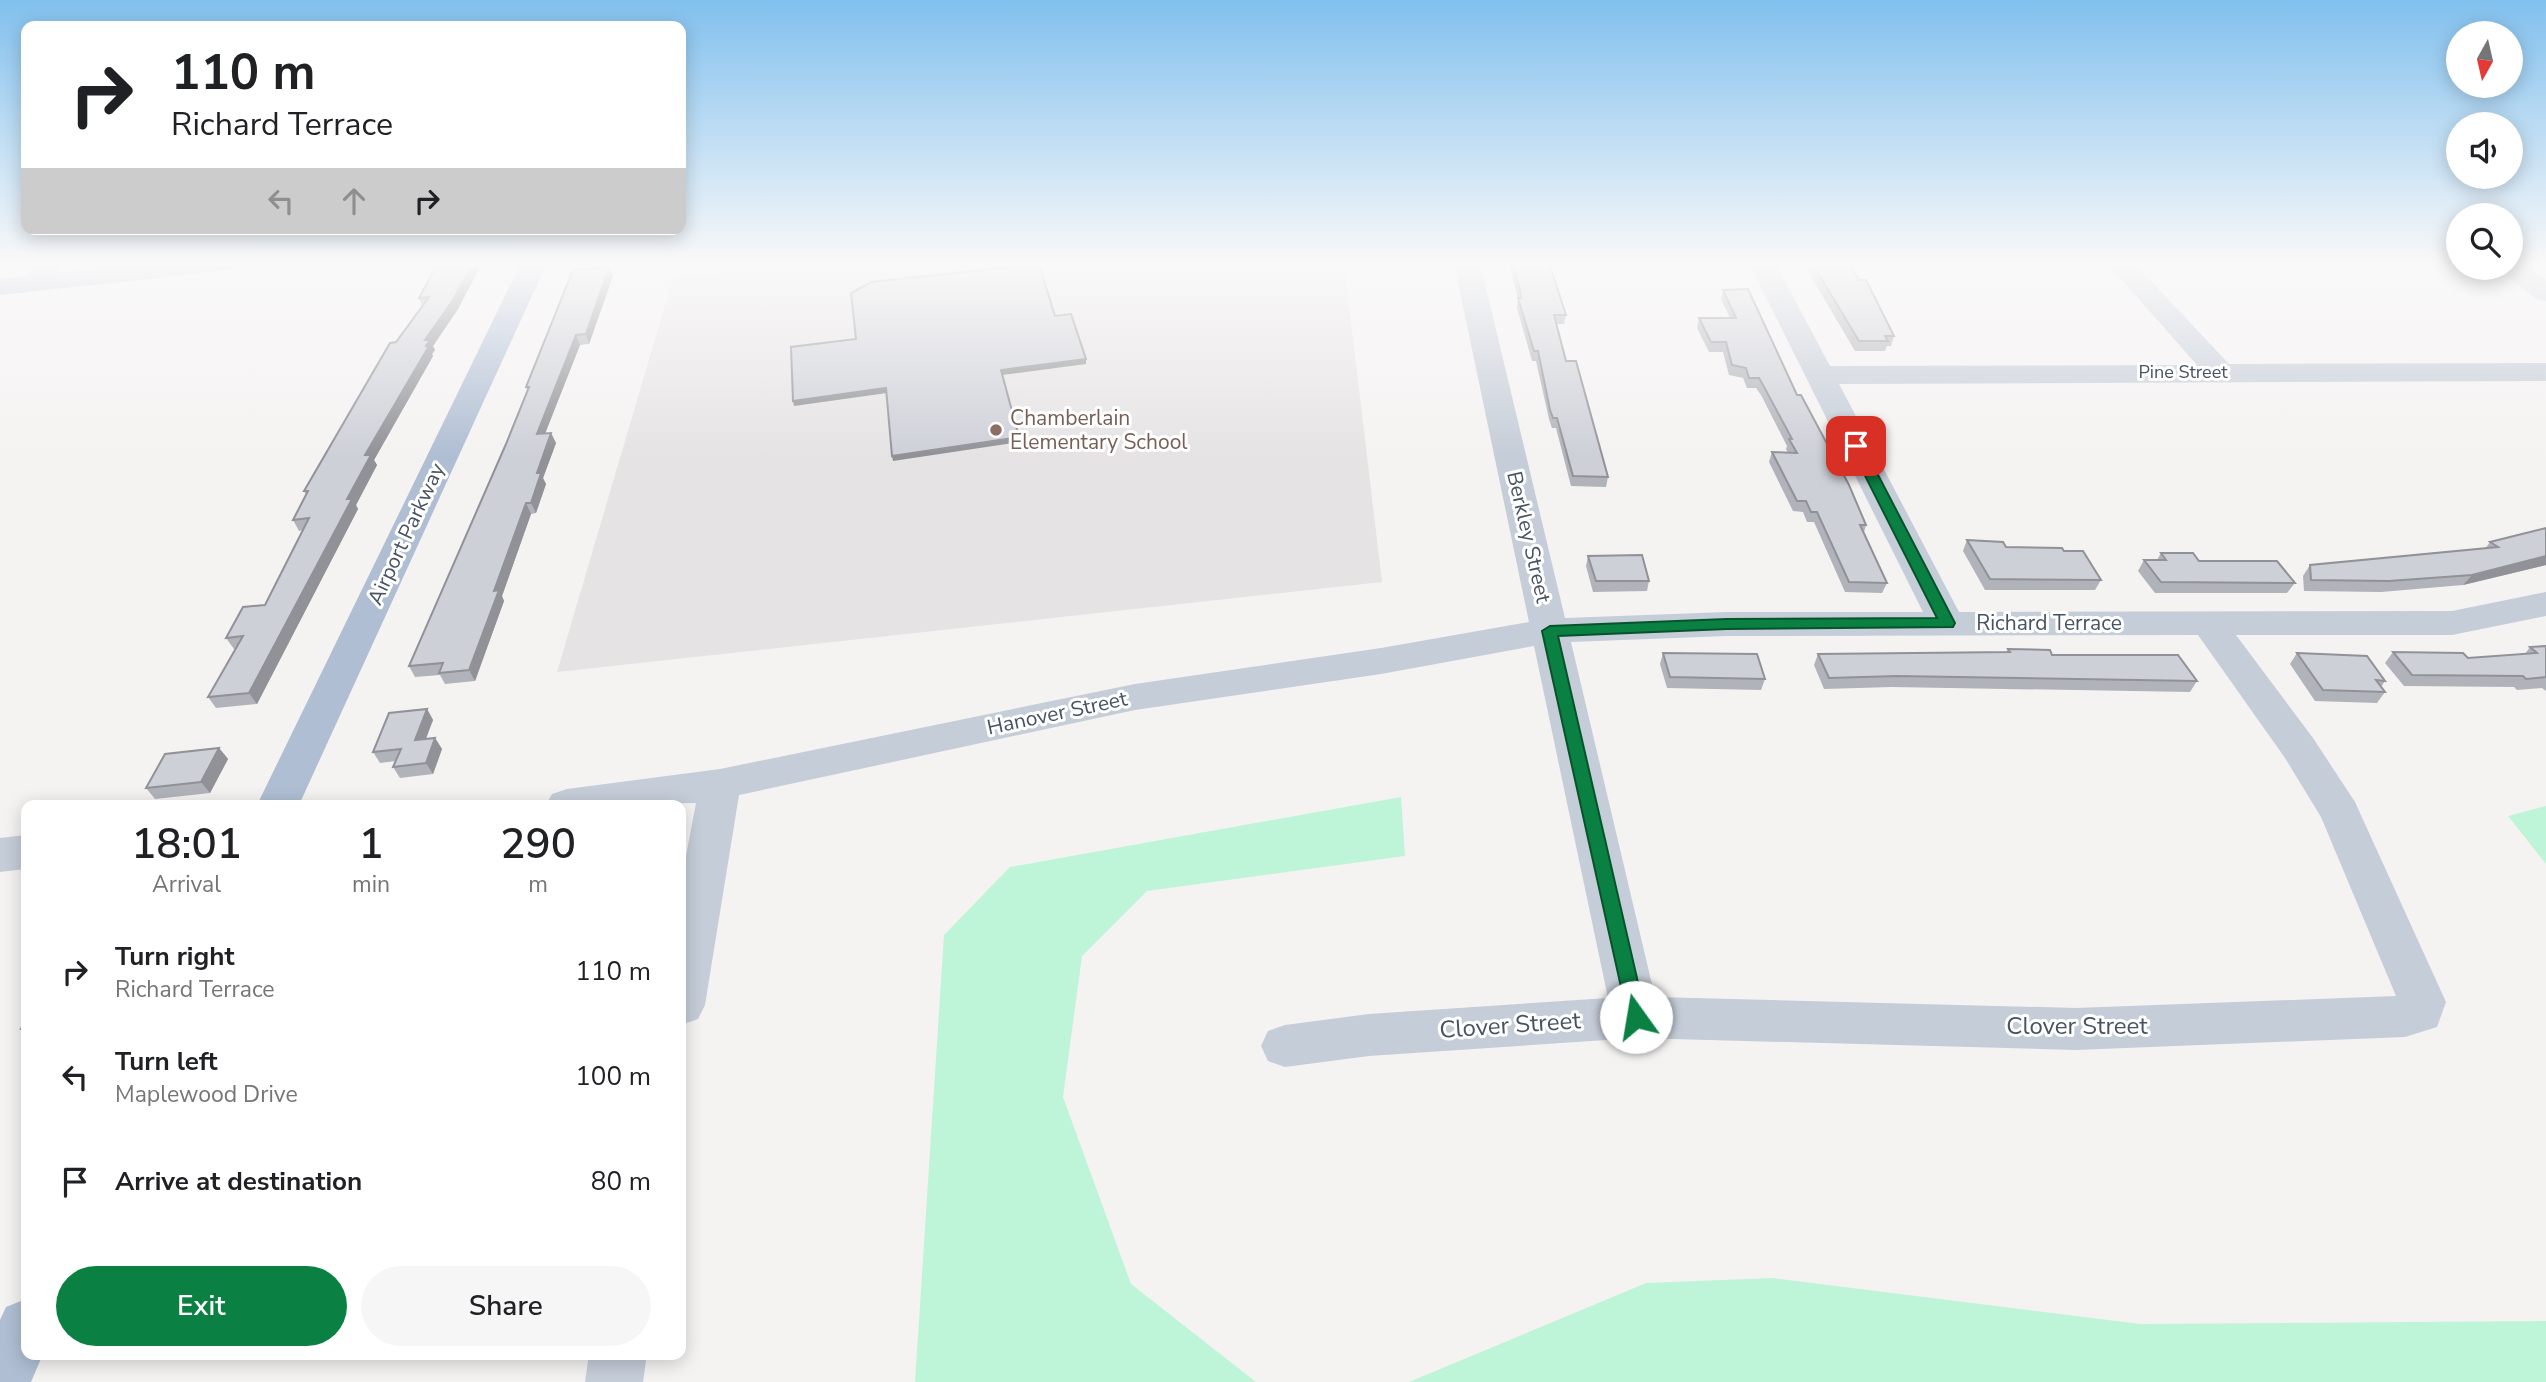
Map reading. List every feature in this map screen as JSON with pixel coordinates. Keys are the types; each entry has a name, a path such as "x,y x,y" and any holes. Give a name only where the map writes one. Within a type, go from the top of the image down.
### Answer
{"main road":[{"name":"Airport Parkway","path":"280,800 503,327"},
{"path":"1,1382 21,1338"}],"street":[{"name":"Berkley Street","path":"1482,327 1636,1017"},
{"path":"1796,327 1947,623"},
{"path":"2180,327 2220,372"},
{"name":"Pine Street","path":"1820,375 2546,372"},
{"name":"Richard Terrace","path":"1550,631 1727,624 2452,622 2546,604"},
{"name":"Clover Street","path":"1285,1046 1369,1035 1636,1017 2076,1029 2405,1016 2420,1012 2423,1002 2340,813 2298,748 2207,622"},
{"name":"Hanover Street","path":"605,800 720,785 1135,697 1381,661 1550,631"},
{"path":"686,977 720,785"},
{"path":"0,855 21,853"},
{"path":"614,1382 617,1360"}],"shaded area":[{"name":"Chamberlain Elementary School","path":"658,327 1352,327 1382,582 557,672"}],"green space":[{"path":"1401,797 1405,856 1147,891 1082,956 1063,1097 1131,1284 1256,1382 915,1382 944,935 1010,867"},
{"path":"2546,806 2546,864 2508,816"},
{"path":"1773,1278 2140,1324 2546,1321 2546,1382 1409,1382 1646,1283"}],"building":[{"path":"407,327 434,327 425,340 430,340 426,346 429,346 365,455 371,455 347,499 352,499 249,693 208,697 243,636 226,638 243,607 265,605 309,518 293,520 308,491 304,491 390,343 396,342"},
{"path":"550,327 588,327 586,334 576,335 537,434 551,433 537,473 541,473 531,503 526,503 494,591 499,590 469,670 439,673 443,663 409,666 506,444 529,387 526,387"},
{"name":"Chamberlain Elementary School","path":"855,327 1075,327 1086,359 1001,370 1019,437 892,456 886,388 793,401 791,347 856,339"},
{"path":"1527,327 1557,327 1566,361 1576,361 1608,477 1573,476 1557,418 1553,418 1550,410 1538,351 1534,351"},
{"path":"1704,327 1766,327 1797,395 1801,395 1849,485 1866,525 1860,525 1887,583 1849,582 1817,512 1811,512 1806,501 1797,501 1772,452 1797,453 1759,378 1749,378 1746,368 1732,365 1726,342 1711,342"},
{"path":"1851,327 1890,327 1894,336 1885,336 1888,341 1859,341"},
{"path":"2546,528 2546,556 2472,575 2389,581 2311,580 2310,565 2498,547 2490,542"},
{"path":"1967,540 2003,542 2006,547 2083,551 2101,580 1990,579"},
{"path":"2161,553 2193,553 2199,561 2277,561 2295,583 2161,582 2144,560 2166,560"},
{"path":"1642,555 1649,581 1596,581 1588,556"},
{"path":"2546,646 2546,677 2526,679 2523,676 2412,675 2393,652 2463,653 2468,658 2537,653 2530,647"},
{"path":"2008,649 2050,650 2052,655 2178,655 2197,681 1897,676 1829,678 1818,654 2010,652"},
{"path":"1663,653 1757,654 1765,679 1670,677"},
{"path":"2297,653 2367,656 2385,681 2376,680 2385,692 2323,690"},
{"path":"427,709 415,740 435,738 426,763 393,767 401,749 373,752 389,713"},
{"path":"219,748 201,782 146,788 165,754"}],"place":[{"name":"Chamberlain Elementary School","path":"996,430"}],"route":[{"path":"1636,1017 1550,631 1727,624 1947,623 1856,446"}]}
